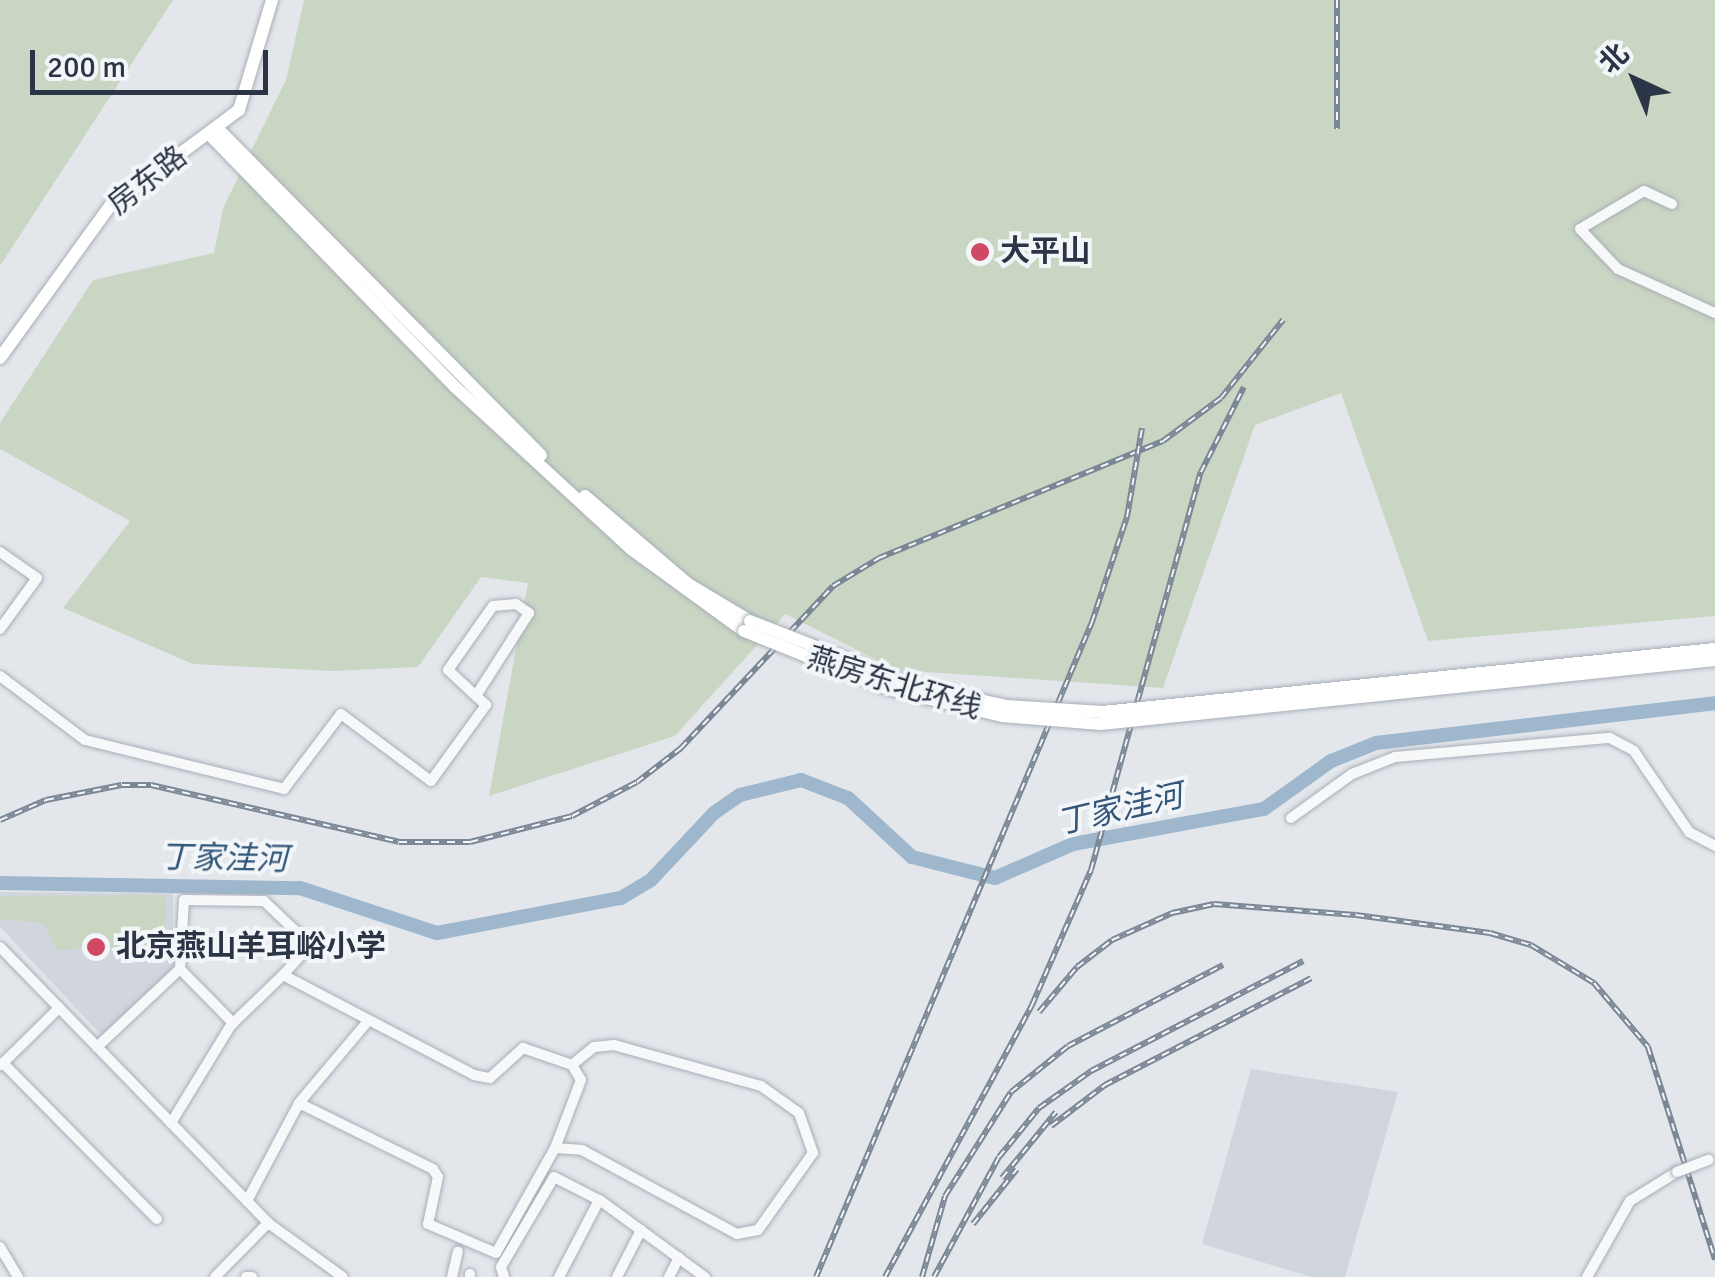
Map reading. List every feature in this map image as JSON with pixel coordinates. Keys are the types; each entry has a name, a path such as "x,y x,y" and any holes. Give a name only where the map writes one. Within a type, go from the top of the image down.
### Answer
{"main road":[{"name":"房东路","path":"0,358 110,206 214,132 245,101 272,0"},
{"name":"燕房东北环线","path":"214,132 450,370 688,584 747,626 888,689 1002,716 1101,724 1715,660"},
{"name":"燕房东北环线","path":"747,626 916,686 1006,706 1104,712 1715,650"}],"street":[{"path":"1672,204 1644,190 1580,229 1618,269 1715,313"},
{"path":"0,552 37,578 0,629"},
{"path":"0,676 85,740 284,789 341,714 431,781 486,705 476,696 448,670 493,606 516,604 529,613 476,696"},
{"path":"1291,818 1352,774 1395,757 1610,738 1634,751 1689,832 1715,846"},
{"path":"98,1047 180,969 184,900 264,900 310,946 233,1023 171,1123"},
{"path":"0,947 268,1223 343,1277"},
{"path":"180,969 233,1023"},
{"path":"283,975 487,1079 521,1048 572,1066 581,1088 555,1148 496,1253 428,1224 438,1177 433,1168 300,1103"},
{"path":"60,1008 2,1065 157,1219"},
{"path":"248,1202 300,1103 368,1021"},
{"path":"555,1148 582,1150 737,1234 758,1230 813,1153 798,1113 761,1086 614,1046 594,1048 572,1066"},
{"path":"1587,1277 1630,1200 1677,1172 1712,1158"},
{"path":"504,1277 500,1266 554,1178 599,1200 705,1277"},
{"path":"559,1277 599,1200"},
{"path":"215,1277 268,1223"},
{"path":"617,1277 641,1230"},
{"path":"0,1247 18,1277"},
{"path":"452,1277 458,1252"},
{"path":"668,1277 679,1257"}],"shaded area":[{"name":"北京燕山羊耳峪小学","path":"0,892 173,893 173,967 102,1036 0,927"},
{"path":"1251,1069 1398,1092 1345,1277 1311,1277 1202,1244"}],"green space":[{"path":"0,0 173,0 0,266"},
{"path":"304,0 1715,0 1715,616 1428,641 1341,393 1255,425 1163,688 897,670 785,614 675,736 489,796 528,583 481,577 418,667 333,671 193,664 63,608 130,521 0,449 0,423 93,280 214,253 223,208 286,80"},
{"path":"165,895 166,951 158,958 145,946 57,950 43,923 0,919 0,896"}],"waterway":[{"name":"丁家洼河","path":"0,883 300,888 437,933 621,898 651,880 714,813 740,795 801,780 848,798 912,857 995,878 1073,844 1264,809 1331,761 1376,743 1715,703"}],"railway":[{"path":"1337,0 1337,129"},
{"path":"0,820 46,800 122,785 151,785 399,842 470,842 572,816 637,782 681,748 833,586 879,558 1163,441 1221,398 1283,320"},
{"path":"885,1277 1032,1005 1091,870 1201,472 1244,387"},
{"path":"816,1277 1092,622 1127,517 1142,428"},
{"path":"1039,1012 1077,967 1112,940 1172,913 1214,904 1356,915 1490,933 1531,945 1594,983 1648,1047 1715,1260"},
{"path":"934,1277 999,1157 1039,1108 1091,1071 1303,961"},
{"path":"922,1277 945,1196 1011,1092 1068,1046 1223,965"},
{"path":"1051,1126 1105,1085 1311,978"},
{"path":"1002,1178 1056,1112"},
{"path":"973,1224 1017,1169"}],"place":[{"name":"大平山","path":"980,252"},
{"name":"北京燕山羊耳峪小学","path":"96,947"}]}
